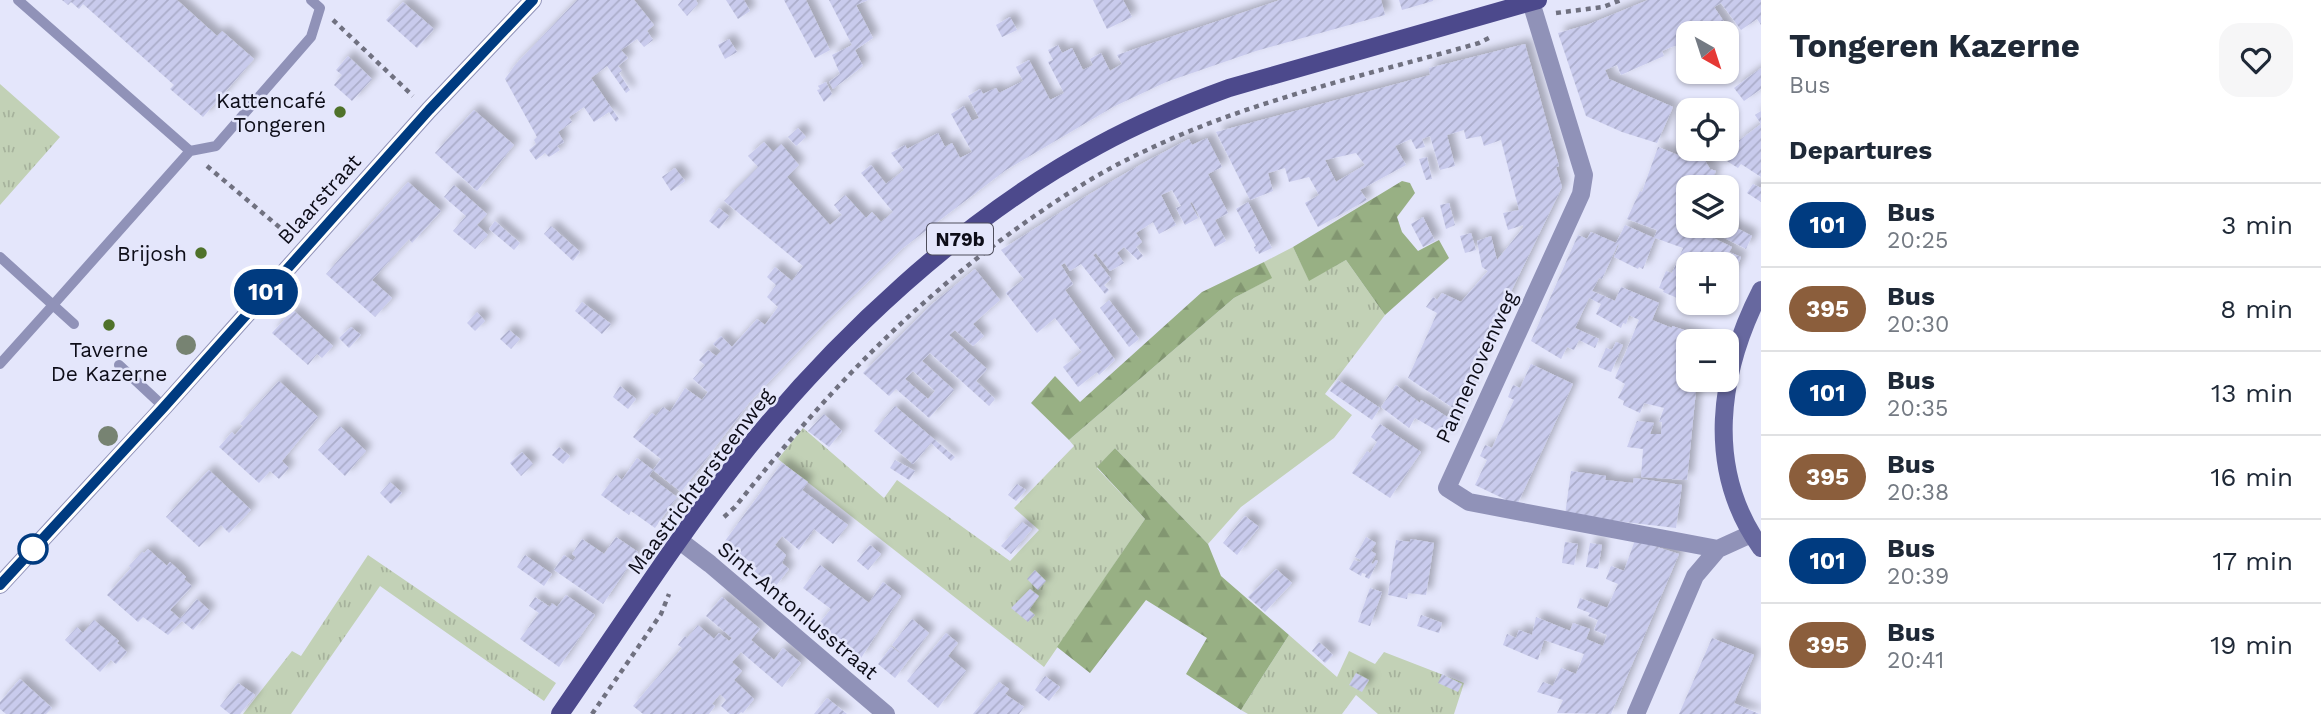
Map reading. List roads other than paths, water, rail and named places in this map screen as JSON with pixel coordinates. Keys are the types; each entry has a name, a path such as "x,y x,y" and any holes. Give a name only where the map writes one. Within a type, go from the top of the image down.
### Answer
{"main road":[{"name":"Maastrichtersteenweg","path":"560,714 680,541 770,422 868,317 950,247 1057,169 1141,124 1229,88 1535,7"},
{"path":"1756,541 1729,475 1723,418 1732,359 1742,329 1761,289"}],"street":[{"name":"Blaarstraat","path":"0,585 164,407 429,110 533,0"},
{"name":"Pannenovenweg","path":"1535,7 1584,174 1581,194 1447,488 1469,502 1718,549"},
{"name":"Sint-Antoniusstraat","path":"680,541 886,714"},
{"path":"1636,714 1695,576 1718,549 1756,541"}],"lane":[{"path":"18,0 190,151"},
{"path":"0,364 190,151 216,146 311,37 316,4"},
{"path":"0,257 74,324"},
{"path":"119,365 164,407"}],"place":[{"name":"Kattencafé Tongeren","path":"340,112"},
{"name":"Brijosh","path":"201,253"},
{"name":"Taverne De Kazerne","path":"109,325"}]}
